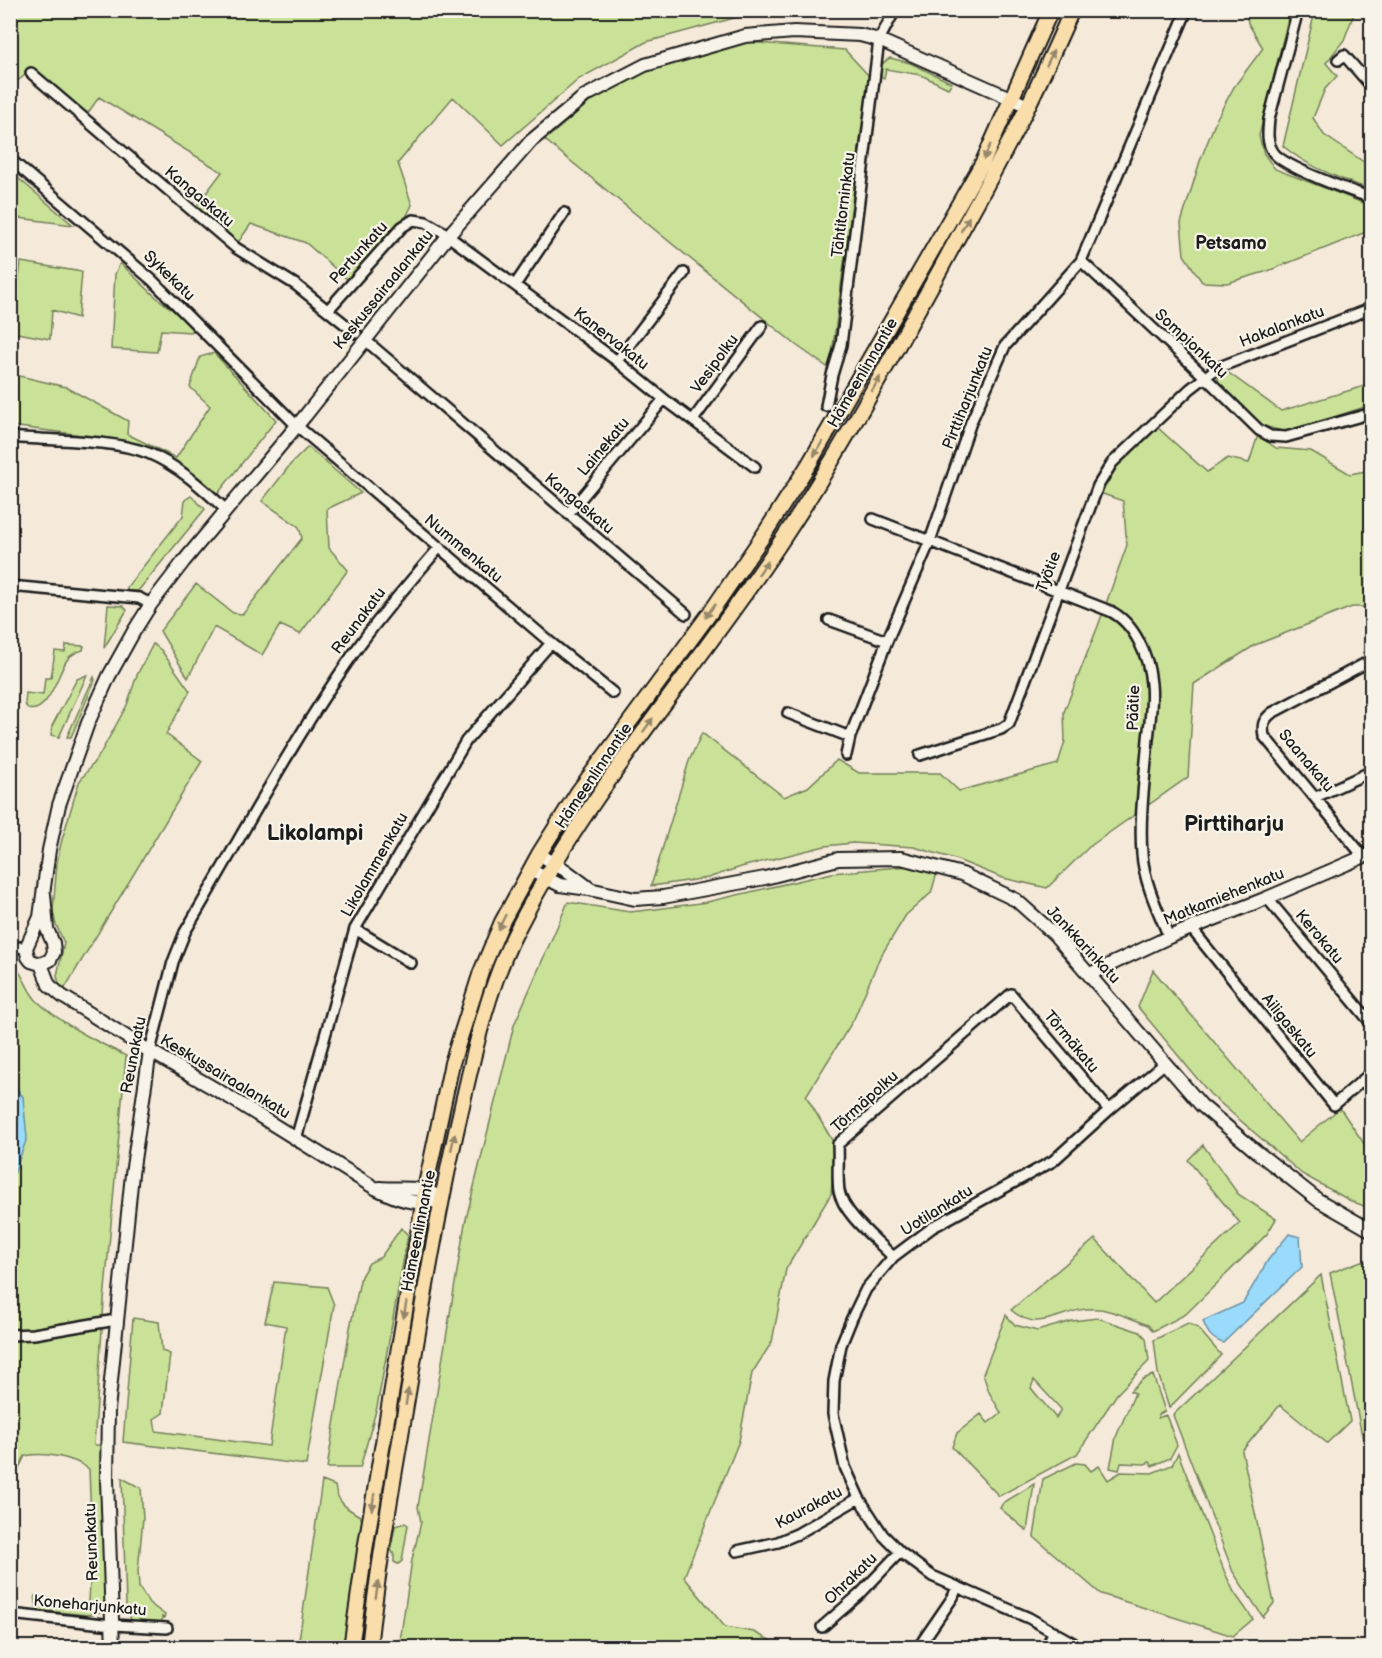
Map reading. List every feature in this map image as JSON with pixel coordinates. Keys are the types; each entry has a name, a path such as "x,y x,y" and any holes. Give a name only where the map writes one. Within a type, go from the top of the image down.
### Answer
{"main road":[{"name":"Hämeenlinnantie","path":"351,1647 424,1197 452,1064 481,972 502,922 539,854 578,792 710,613 809,464 983,162 1051,10"},
{"name":"Hämeenlinnantie","path":"369,1647 416,1342 441,1199 470,1068 489,1000 517,930 593,802 661,706 725,623 777,548 812,492 913,320 1028,106 1072,10"}],"street":[{"name":"Tähtitorninkatu","path":"826,406 841,345 879,40 895,10"},
{"name":"Pirttiharjunkatu","path":"846,755 850,737 887,641 930,540 971,422 1005,346 1081,261 1187,10"},
{"path":"1298,10 1269,119 1267,137 1274,153 1306,173 1371,198"},
{"name":"Keskussairaalankatu","path":"29,943 40,916 45,894 46,867 53,829 66,780 109,676 151,604 448,237 531,141 585,96 645,65 745,36 806,32 860,35 879,40 1028,106"},
{"path":"1338,60 1344,55 1371,87"},
{"name":"Kangaskatu","path":"31,74 236,248 296,285 356,333"},
{"name":"Sykekatu","path":"10,159 152,280 296,425"},
{"path":"515,285 564,213"},
{"name":"Pertunkatu","path":"328,310 402,227 413,220 426,222 448,237"},
{"name":"Kanervakatu","path":"448,237 617,361 755,467"},
{"name":"Sompionkatu","path":"1081,261 1259,430 1270,436 1286,437 1371,413"},
{"path":"617,361 684,273"},
{"name":"Hakalankatu","path":"1205,377 1217,368 1371,308"},
{"name":"Vesipolku","path":"693,420 762,326"},
{"name":"Kangaskatu","path":"371,345 686,614"},
{"name":"Työtie","path":"920,755 1001,729 1008,724 1098,486 1112,463 1205,377"},
{"name":"Lainekatu","path":"568,514 664,399"},
{"name":"Nummenkatu","path":"296,425 551,643 613,693"},
{"path":"10,437 116,445 135,449 149,454 185,476 226,510"},
{"name":"Päätie","path":"873,519 1118,615 1132,630 1144,652 1151,683 1152,702 1143,796 1142,855 1150,888 1169,937"},
{"name":"Reunakatu","path":"113,1647 107,1480 108,1410 132,1174 150,1051 173,962 185,932 330,689 374,626 439,548"},
{"path":"10,586 139,597 151,604"},
{"path":"829,620 887,641"},
{"name":"Likolammenkatu","path":"297,1139 355,929 466,741 551,643"},
{"name":"Saanakatu","path":"1367,854 1264,736 1263,723 1272,714 1368,662"},
{"path":"788,713 850,737"},
{"path":"1316,797 1371,771"},
{"name":"Jankkarinkatu","path":"539,854 566,870 590,889"},
{"name":"Matkamiehenkatu","path":"1090,974 1169,937 1267,898 1367,854"},
{"name":"Jankkarinkatu","path":"530,870 560,885 635,898 663,897 765,878 838,859 901,858 962,874 1016,900 1054,934 1202,1106 1318,1200 1371,1231"},
{"path":"29,943 28,957 32,961 41,964 50,960 54,952 47,929 45,894"},
{"name":"Kerokatu","path":"1267,898 1371,1024"},
{"name":"Ailigaskatu","path":"1191,928 1334,1104 1371,1072"},
{"path":"355,929 411,963"},
{"path":"10,946 29,943 42,935 50,939"},
{"name":"Keskussairaalankatu","path":"41,964 44,975 54,990 375,1188 424,1197 434,1193 441,1199"},
{"name":"Törmäkatu","path":"1011,994 1109,1110"},
{"name":"Törmäpolku","path":"893,1257 859,1223 847,1208 839,1192 838,1144 1011,994"},
{"name":"Uotilankatu","path":"1082,1647 1054,1631 932,1576 900,1552 883,1535 859,1498 845,1467 833,1414 834,1382 841,1345 852,1318 866,1289 893,1257 933,1227 1053,1161 1165,1063"},
{"path":"10,1335 34,1334 116,1320"},
{"name":"Kaurakatu","path":"737,1551 778,1542 797,1534 859,1498"},
{"name":"Ohrakatu","path":"822,1627 860,1594 900,1552"},
{"path":"918,1647 953,1597 957,1587"},
{"name":"Koneharjunkatu","path":"10,1614 113,1625 167,1628"},
{"path":"1046,1647 1054,1631"}],"green space":[{"path":"11,11 814,11 749,14 646,42 579,79 503,145 453,97 398,163 412,205 403,223 349,281 306,243 251,224 237,244 195,208 222,172 99,97 86,116 29,72 11,86"},
{"path":"1246,11 1290,11 1259,136 1264,154 1275,169 1371,206 1371,230 1268,271 1227,283 1202,282 1184,255 1181,223 1200,161 1217,118 1234,87 1263,48 1248,23"},
{"path":"1315,11 1355,11 1344,40 1326,63 1337,76 1325,89 1313,118 1324,135 1371,167 1371,190 1314,166 1283,146"},
{"path":"747,42 845,50 869,76 830,369 796,345 545,140 591,101 644,70"},
{"path":"890,58 910,63 952,83 948,88 921,75 886,69 884,78 880,76 880,67"},
{"path":"11,172 73,225 11,217"},
{"path":"21,262 82,272 78,318 52,310 50,339 12,332"},
{"path":"120,263 157,298 195,327 191,332 161,330 157,352 111,349 115,274"},
{"path":"214,353 276,420 216,496 186,470 156,452 121,440 11,426 11,374 66,387 128,421 127,434 176,458 210,406 190,387 200,357"},
{"path":"1226,371 1281,411 1371,384 1371,405 1286,432 1260,425 1218,383 1218,377"},
{"path":"1158,428 1207,472 1228,458 1249,463 1258,435 1276,448 1311,451 1350,474 1371,470 1371,607 1352,607 1255,645 1194,684 1188,777 1089,847 1047,888 1003,878 955,859 914,847 853,843 825,846 741,867 708,878 651,886 689,761 702,733 784,797 808,787 837,760 859,773 940,773 959,791 1058,764 1065,741 1064,712 1127,545 1123,501 1100,493 1116,466"},
{"path":"308,447 361,493 327,509 329,548 348,570 300,634 280,625 262,655 214,627 188,678 160,631 196,584 233,613 243,614 302,538 299,527 262,501 290,465"},
{"path":"191,496 205,509 138,591 127,591 127,587 183,516 185,500"},
{"path":"108,605 123,606 127,610 104,648"},
{"path":"153,644 161,650 190,691 166,734 202,761 65,988 59,984 57,976 64,943 55,922 53,910 61,843 79,782 100,754 127,705 137,675"},
{"path":"66,645 84,646 83,650 67,660 47,700 35,709 28,709 25,704 26,693 43,695 45,678 51,678 55,651 65,652"},
{"path":"87,675 59,737 51,735 52,726 77,679"},
{"path":"94,677 95,680 71,737 67,737"},
{"path":"909,866 937,873 931,893 906,915 879,959 854,1019 806,1096 835,1145 831,1194 786,1269 772,1342 752,1373 739,1441 684,1577 725,1627 754,1632 783,1647 399,1648 412,1560 421,1522 418,1507 465,1223 514,1025 568,902 630,912 707,902 832,873"},
{"path":"11,962 19,970 33,997 47,1010 80,1032 126,1056 104,1301 94,1445 104,1445 106,1599 100,1612 88,1615 37,1610 35,1596 79,1604 89,1602 92,1547 89,1469 75,1461 59,1457 25,1456 15,1476 11,1518 10,1457 13,1440 10,1440 10,1182 15,1171 23,1097 11,1081"},
{"path":"1153,970 1299,1142 1340,1108 1371,1154 1371,1209 1349,1200 1302,1174 1210,1094 1138,1007"},
{"path":"1203,1145 1238,1194 1276,1219 1267,1234 1186,1314 1153,1331 1148,1325 1099,1309 1074,1311 1053,1318 1033,1321 1022,1318 1011,1310 1095,1239 1154,1303 1240,1223 1188,1160"},
{"path":"401,1228 408,1235 377,1407 360,1468 327,1468 361,1276 369,1263 381,1257"},
{"path":"1361,1261 1371,1263 1371,1450 1362,1436 1330,1273"},
{"path":"1321,1275 1350,1421 1327,1443 1280,1405 1242,1451 1274,1603 1263,1617 1233,1572 1173,1415"},
{"path":"274,1282 327,1287 334,1305 306,1465 123,1442 133,1318 159,1322 162,1351 170,1354 163,1413 154,1419 156,1431 269,1446 286,1326 265,1322"},
{"path":"1006,1315 1015,1325 1037,1331 1072,1321 1098,1318 1140,1332 1146,1338 1149,1361 1117,1394 1077,1454 999,1496 952,1447 957,1433 981,1414 988,1423 1001,1413 989,1392 983,1374","holes":["1034,1380 1061,1409 1056,1418 1031,1388"]},
{"path":"1188,1323 1198,1328 1221,1355 1169,1408 1158,1373 1154,1340"},
{"path":"1153,1375 1165,1411 1158,1415 1158,1418 1166,1415 1177,1445 1170,1458 1152,1466 1150,1462 1145,1464 1121,1463 1119,1470 1110,1468 1116,1437 1135,1393 1130,1391 1143,1379"},
{"path":"1178,1453 1225,1573 1234,1592 1253,1619 1233,1636 1101,1594 1034,1537 1043,1479 1076,1463 1085,1464 1091,1471 1099,1466 1108,1480 1121,1472 1152,1473 1172,1465"},
{"path":"122,1478 141,1488 143,1518 138,1571 139,1587 149,1603 165,1615 164,1618 162,1617 162,1622 131,1620 126,1605"},
{"path":"322,1481 335,1486 340,1501 362,1520 343,1647 298,1647"},
{"path":"1034,1484 1027,1531 1000,1508 1003,1503"},
{"path":"405,1523 408,1525 402,1561 398,1564 394,1562 391,1549 395,1526"}],"water":[{"path":"11,1081 23,1097 27,1138 11,1182"},
{"path":"1289,1234 1300,1237 1302,1267 1223,1343 1212,1337 1203,1321 1243,1303 1268,1260"}],"district":[{"name":"Petsamo","path":"1231,243"},
{"name":"Pirttiharju","path":"1234,824"},
{"name":"Likolampi","path":"315,833"}]}
